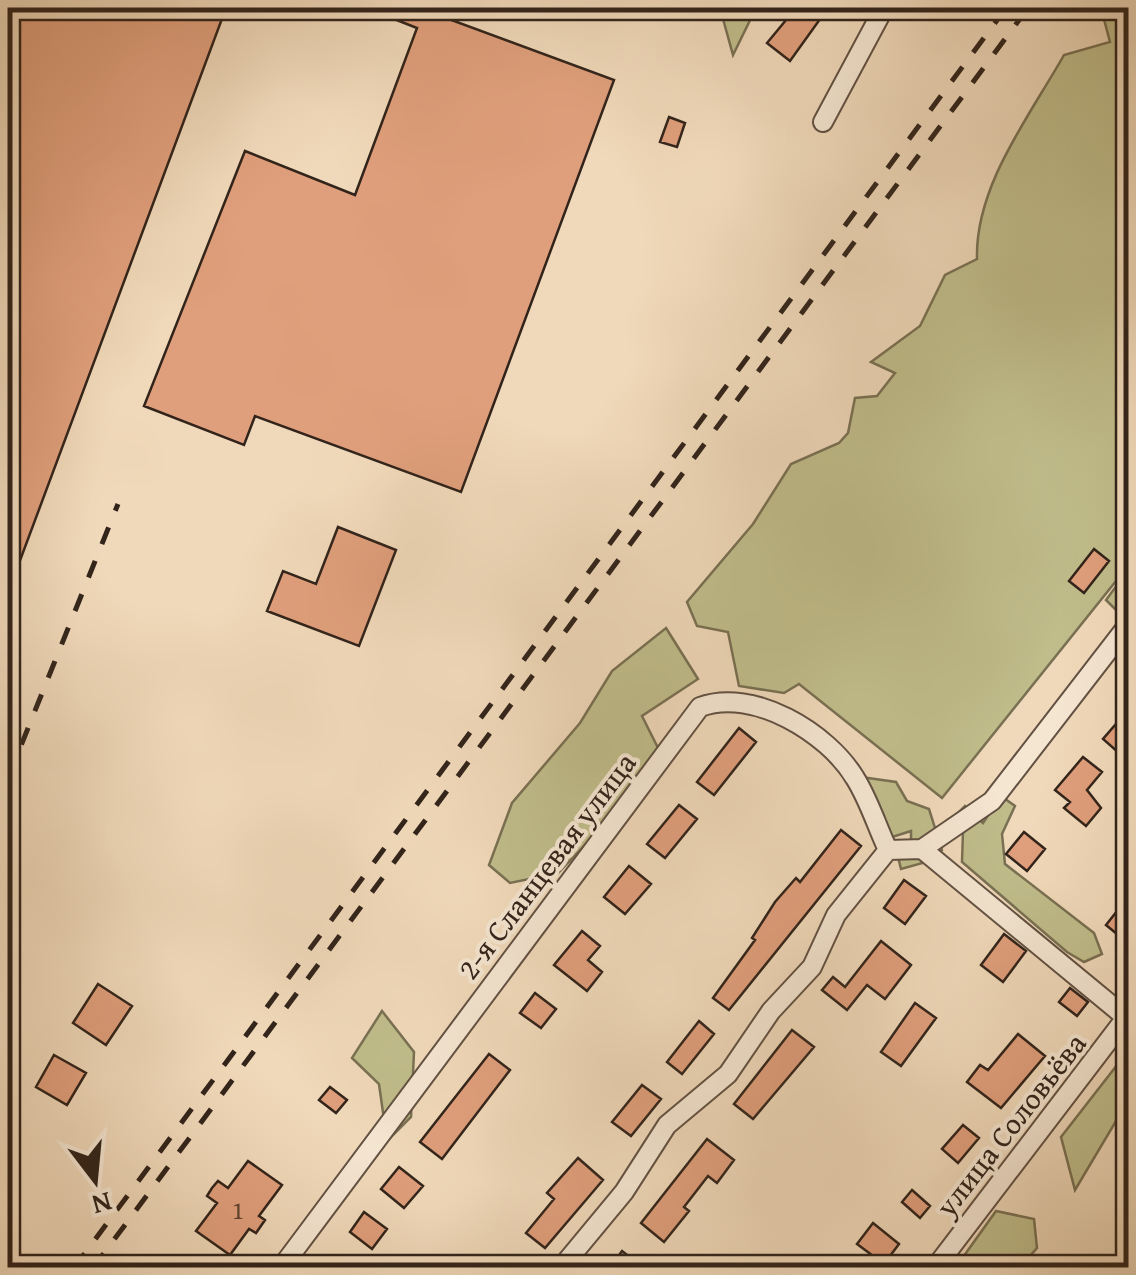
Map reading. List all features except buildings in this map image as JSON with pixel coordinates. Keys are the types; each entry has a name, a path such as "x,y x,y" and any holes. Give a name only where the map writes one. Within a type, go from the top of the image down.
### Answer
{"street":[{"path":"823,122 884,8"},
{"path":"561,1268 624,1192 668,1125 728,1074 770,1011 812,967 836,915 888,850 922,849 992,800 1128,625"},
{"name":"2-я Сланцевая улица","path":"281,1268 700,706 720,700 766,710 819,737 854,776 888,850"},
{"path":"922,849 1128,1017"},
{"name":"улица Соловьёва","path":"935,1268 1128,1017"}],"shaded area":[{"path":"720,8 756,8 733,55"},
{"path":"1101,8 1128,8 1128,566 942,798 799,684 784,693 739,686 728,632 697,626 687,602 753,524 791,464 839,443 848,433 855,398 877,396 895,373 871,362 920,326 945,275 977,259 979,232 994,179 1064,55 1110,42"},
{"path":"1128,570 1128,616 1124,618 1106,600"},
{"path":"666,628 698,679 642,716 659,750 610,819 558,873 510,883 489,865 512,803 580,723 612,671"},
{"path":"854,776 896,782 907,801 929,809 942,850 930,861 901,869 898,857 911,845 911,831 889,838"},
{"path":"1001,796 1015,806 1002,834 1005,864 1094,933 1102,954 1084,962 1067,952 962,862 963,831 954,817 965,806 983,823"},
{"path":"382,1011 414,1052 411,1117 387,1141 379,1084 352,1058"},
{"path":"1128,1051 1128,1101 1075,1190 1061,1137"},
{"path":"996,1211 1034,1219 1037,1248 1020,1267 956,1267"}],"railway":[{"path":"74,1268 1006,8"},
{"path":"93,1268 1028,8"},
{"path":"8,778 118,504"}]}
